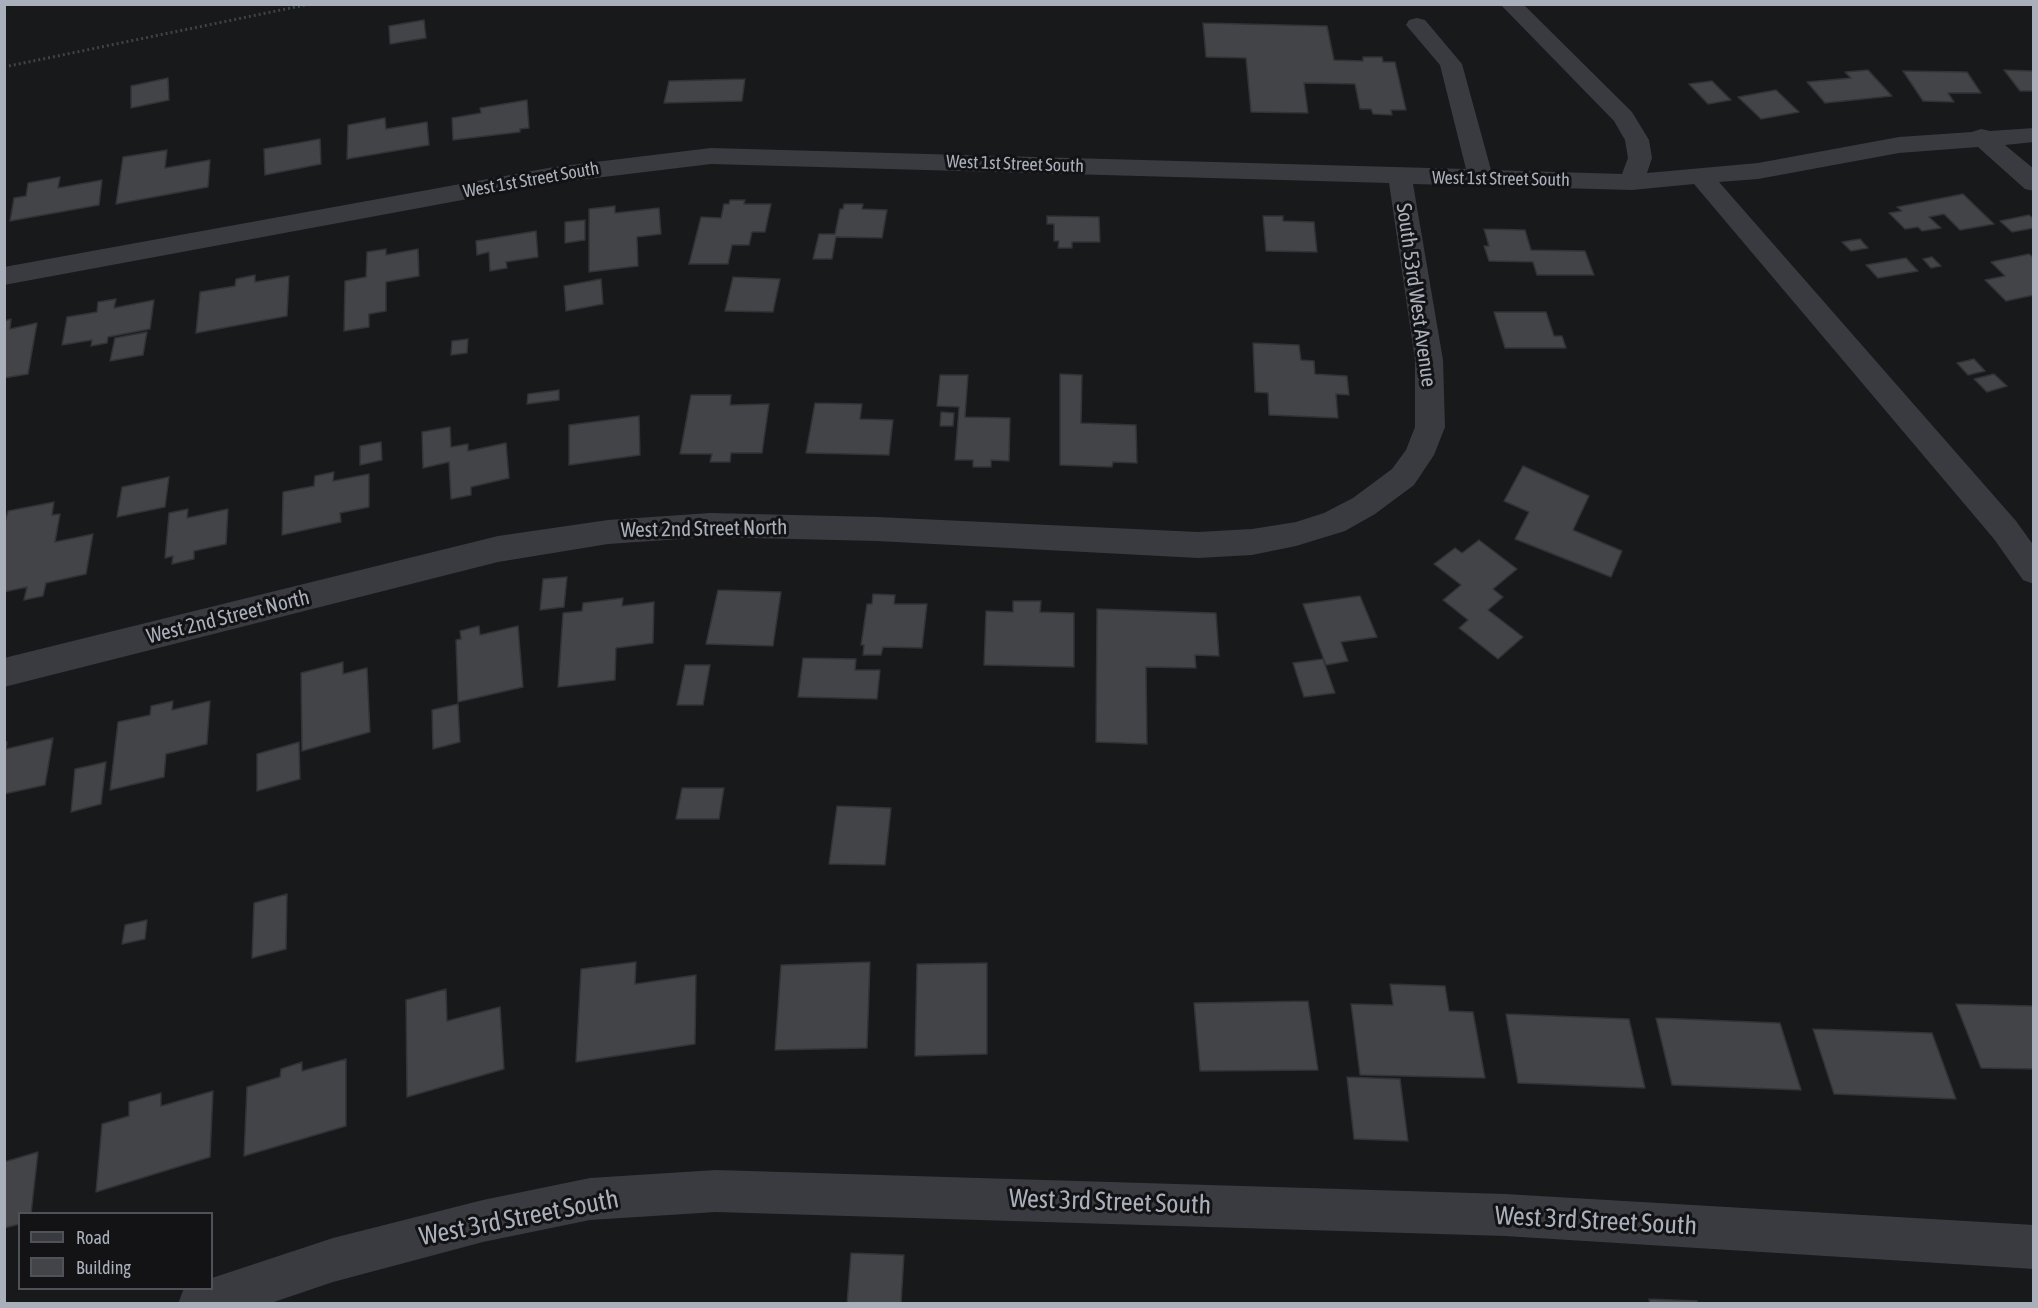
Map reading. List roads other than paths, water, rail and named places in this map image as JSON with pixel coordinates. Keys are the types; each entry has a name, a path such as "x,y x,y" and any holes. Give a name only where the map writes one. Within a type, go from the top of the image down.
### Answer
{"street":[{"path":"1510,4 1624,117 1637,140 1640,158 1632,182"},
{"path":"1417,25 1451,64 1481,179"},
{"name":"West 1st Street South","path":"4,276 554,175 711,156 821,157 1400,177 1632,182 1758,171 1899,144 1981,136 2034,135"},
{"path":"1981,136 2034,183"},
{"name":"South 53rd West Avenue","path":"1400,177 1430,360 1430,428 1419,455 1403,477"},
{"path":"1701,177 2005,530 2034,571"},
{"name":"West 2nd Street North","path":"4,673 498,549 608,532 710,525 889,529 1198,545 1252,542 1296,534 1334,522 1364,506 1403,477"},
{"name":"West 3rd Street South","path":"200,1304 333,1260 483,1221 590,1199 716,1191 1505,1215 2034,1247"}]}
